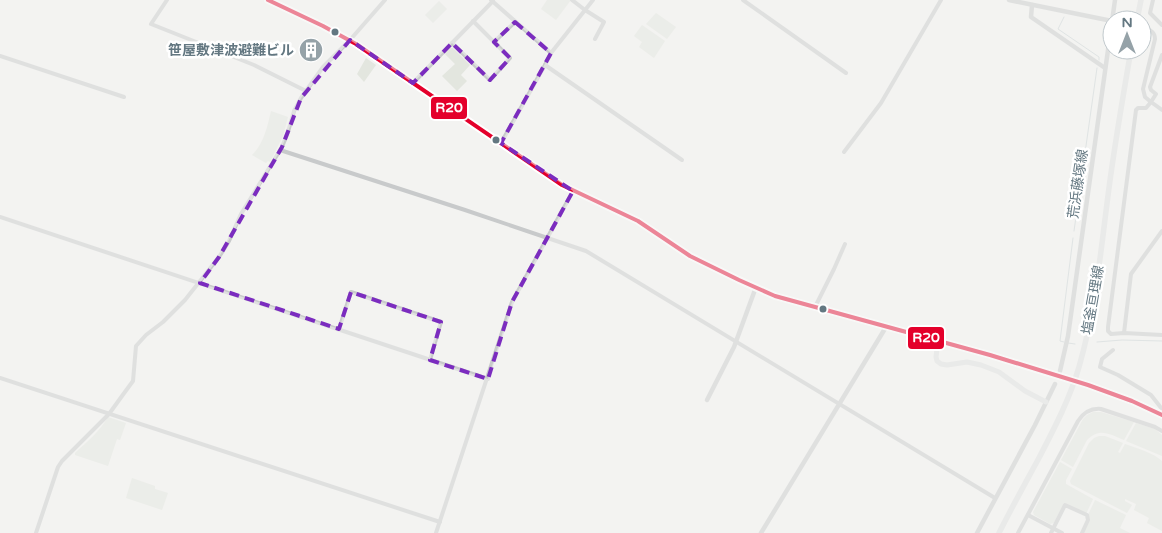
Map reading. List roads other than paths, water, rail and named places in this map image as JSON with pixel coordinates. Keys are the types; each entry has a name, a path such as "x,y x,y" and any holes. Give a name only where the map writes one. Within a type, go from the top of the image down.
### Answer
{"main road":[{"path":"268,0 350,40 562,186 638,221 690,256 775,296 1075,381 1123,397 1162,415"},
{"name":"塩釜亘理線","path":"999,533 1058,421 1075,381 1083,352 1101,262 1110,178 1129,60"},
{"path":"938,341 936,356 937,361 941,364 967,362 981,365 999,372 1025,391 1046,402"}],"street":[{"path":"167,0 151,24 254,65 306,91"},
{"path":"36,533 58,467 109,414 133,380 136,346 185,300 219,257 241,214 280,150 294,111 306,91 323,67 385,0"},
{"path":"572,0 604,22 595,38"},
{"path":"501,143 551,53 593,0"},
{"path":"742,0 846,73"},
{"path":"844,152 881,103 941,0"},
{"path":"1009,0 1102,20"},
{"name":"荒浜藤塚線","path":"1060,371 1066,346 1115,0"},
{"path":"1154,0 1150,13 1162,24"},
{"path":"413,82 492,1 551,53"},
{"path":"1032,5 1031,17 1105,68"},
{"path":"452,43 490,80 510,58 473,21"},
{"path":"494,42 515,22"},
{"path":"1152,32 1155,39 1152,52"},
{"path":"0,56 124,97"},
{"path":"1162,56 1150,87 1156,94 1146,108 1138,108 1136,110 1108,327 1108,331 1111,334 1162,335"},
{"path":"1150,60 1143,89 1145,97 1162,110"},
{"path":"545,65 682,160"},
{"path":"280,150 586,251 996,498"},
{"path":"436,533 512,302 573,191"},
{"path":"0,217 488,379"},
{"path":"1124,333 1130,274 1162,230"},
{"path":"815,307 845,244"},
{"path":"707,400 734,348 756,287"},
{"path":"339,329 351,292 441,322 430,360"},
{"path":"761,533 886,326"},
{"path":"1113,350 1102,359 1100,367 1118,375 1151,395 1162,408"},
{"path":"0,378 440,522"},
{"path":"977,533 1056,384"},
{"path":"1018,533 1078,421 1086,412 1101,409 1156,427 1162,431"},
{"path":"1051,533 1065,505 1087,515 1088,520 1082,533"},
{"path":"1028,515 1062,533"}],"waterway":[{"path":"1064,17 1058,29 1099,57 1099,60"},
{"path":"1074,231 1097,68"},
{"path":"1064,342 1060,341 1073,238"},
{"path":"1097,342 1122,340 1162,341"},
{"path":"1068,343 1075,344"}],"place":[{"name":"笹屋敷津波避難ビル","path":"311,50"}]}
